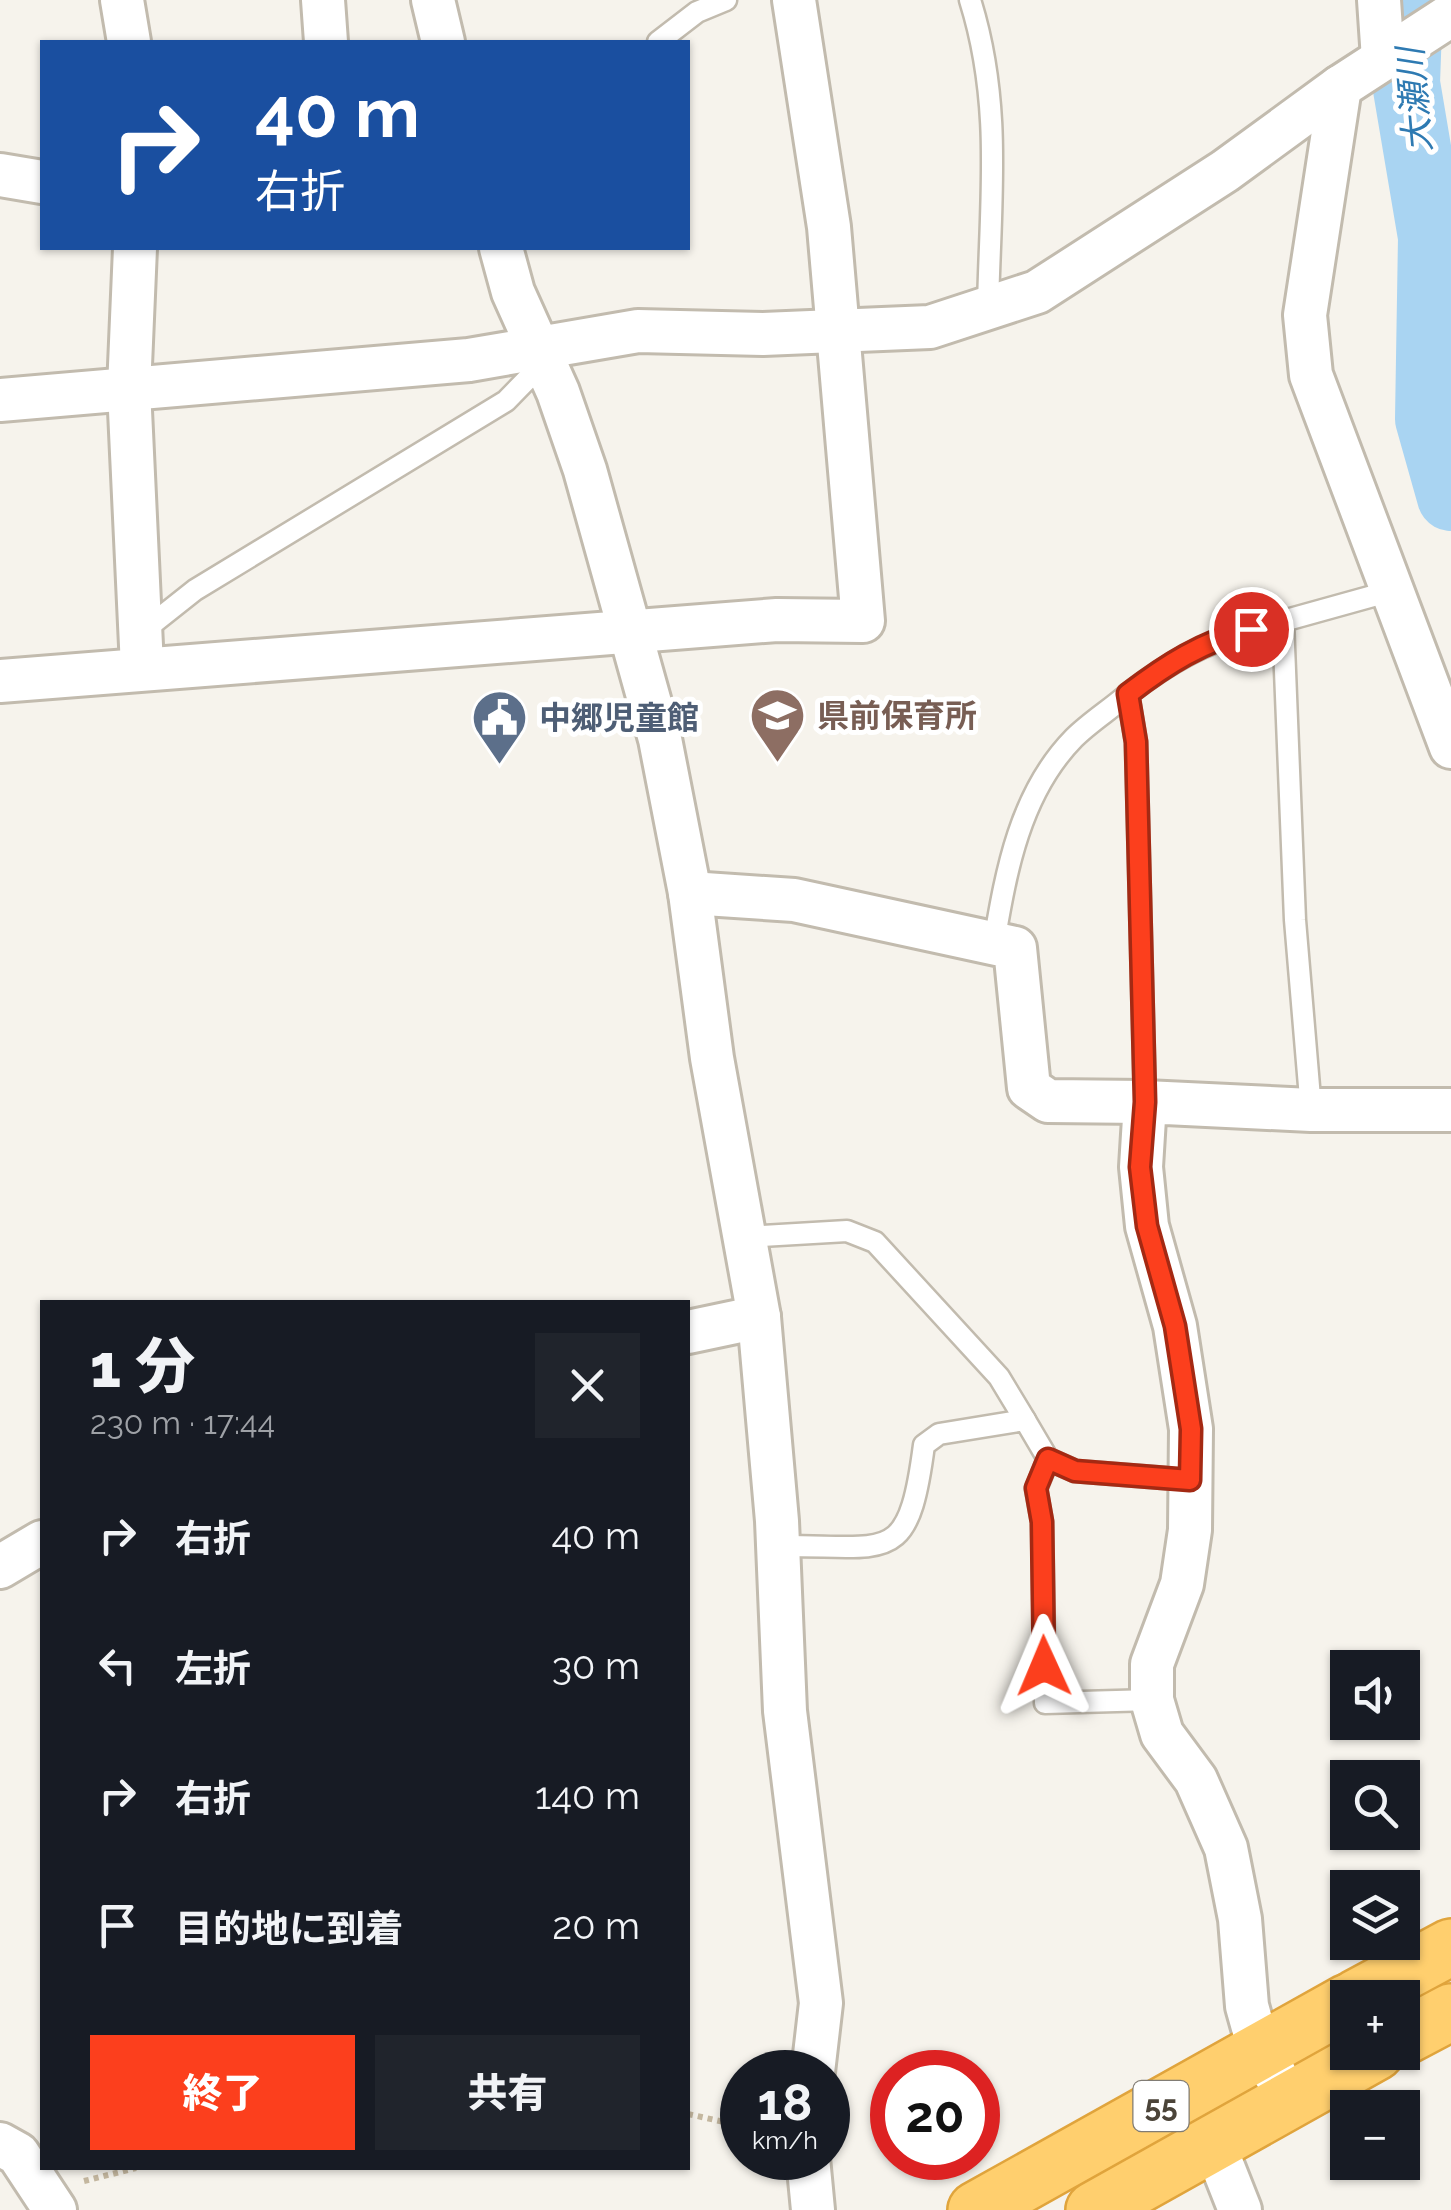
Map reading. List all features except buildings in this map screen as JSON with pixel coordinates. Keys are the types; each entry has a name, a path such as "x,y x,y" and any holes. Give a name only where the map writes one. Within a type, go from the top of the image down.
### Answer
{"highway":[{"path":"1390,1980 1451,1947"},
{"name":"55","path":"976,2210 1330,2012"},
{"path":"1420,2028 1451,2012"},
{"name":"55","path":"1094,2210 1344,2070"}],"street":[{"path":"122,0 129,40"},
{"path":"323,0 326,40"},
{"path":"433,0 443,40"},
{"path":"0,680 141,650 777,620 862,621 829,227 794,0"},
{"path":"0,400 542,353 638,331 763,334 930,327 988,312 1037,292 1226,170 1340,87 1413,40 1378,0"},
{"path":"1340,87 1306,315 1311,375 1451,747"},
{"path":"0,175 40,182"},
{"path":"135,250 129,389 141,650"},
{"path":"502,250 512,292 542,353 584,470 660,739 690,892 712,1058 759,1317 779,1546 785,1711 822,2003 817,2050"},
{"path":"690,892 794,900 1015,948 1030,1088 1048,1101 1311,1110 1451,1110"},
{"path":"1145,1102 1140,1167 1147,1226 1175,1326 1191,1429 1190,1530 1182,1584 1152,1664 1152,1700 1162,1734 1196,1780 1226,1848 1240,1918 1246,2006 1259,2049 1291,2100"},
{"path":"690,1332 759,1317"},
{"path":"0,1567 40,1543"},
{"path":"0,2144 18,2154 47,2196"},
{"path":"1214,2144 1240,2210"},
{"path":"811,2180 814,2210"}],"lane":[{"path":"661,40 697,12 726,0"},
{"path":"970,0 986,52 993,102 988,312"},
{"path":"141,650 195,590 506,401 542,353"},
{"path":"994,943 1012,846 1044,778 1074,738 1171,660 1218,638 1391,591"},
{"path":"1283,621 1296,920 1311,1110"},
{"path":"1128,694 1136,742 1145,1102"},
{"path":"744,1237 847,1231 875,1242 999,1377 1048,1459 1075,1471 1190,1480"},
{"path":"779,1546 886,1545 904,1530 916,1502 924,1445 939,1434 1025,1420"},
{"path":"1048,1459 1036,1488 1042,1522 1044,1703 1152,1700"}],"path":[{"path":"690,2114 720,2121"},
{"path":"47,2196 128,2170"}],"waterway":[{"name":"大瀬川","path":"1409,0 1406,83 1432,237 1429,419 1451,497"}],"place":[{"name":"県前保育所","path":"778,764"},
{"name":"中郷児童館","path":"500,766"}],"route":[{"path":"1044,1666 1042,1522 1036,1488 1048,1459 1075,1471 1190,1480 1191,1429 1175,1326 1147,1226 1140,1167 1145,1102 1136,742 1128,694 1171,660 1218,638 1251,629"}]}
